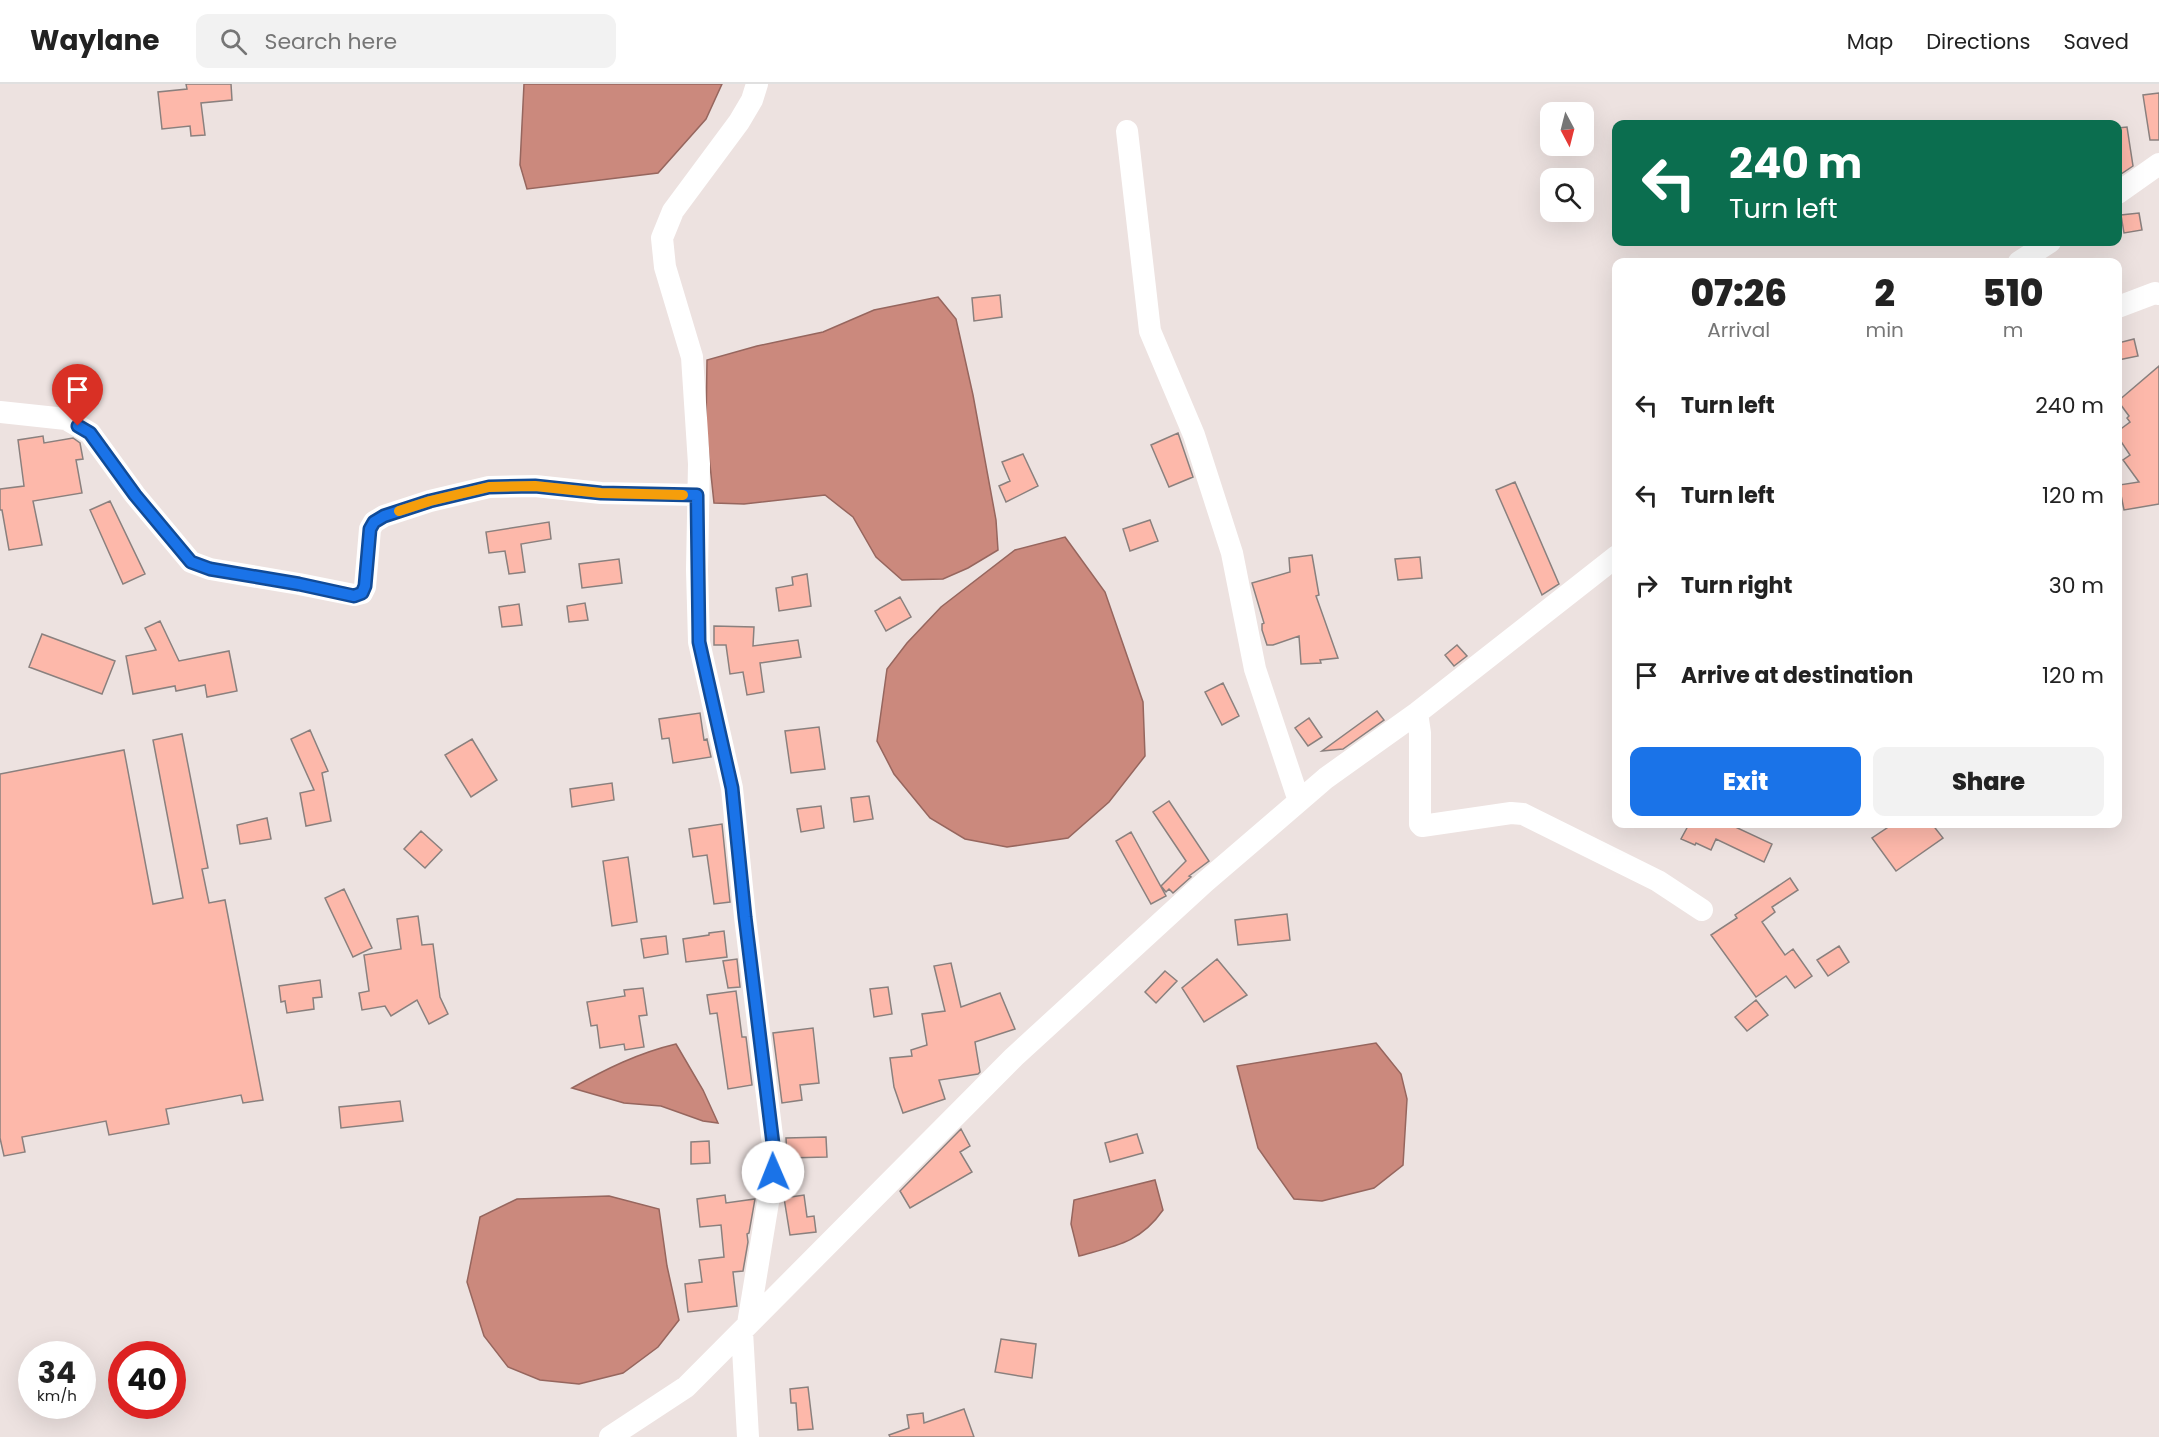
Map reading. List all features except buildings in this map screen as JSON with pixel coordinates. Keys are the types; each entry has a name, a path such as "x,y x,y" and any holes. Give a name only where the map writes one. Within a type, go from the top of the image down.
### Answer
{"street":[{"path":"748,1437 745,1328 773,1172 774,1152 745,917 732,788 699,642 697,495 699,464 692,357 665,267 662,238 673,210 739,122 752,100 757,84"},
{"path":"1127,131 1150,331 1194,435 1232,553 1255,669 1299,801"},
{"path":"2122,191 2159,164"},
{"path":"2122,305 2155,293 2159,294"},
{"path":"0,412 66,418 90,433 135,495 191,562 210,569 354,596 362,593 365,586 370,529 374,522 384,516 430,501 489,487 535,486 601,493 697,495"},
{"path":"610,1437 686,1387 1014,1057 1205,882 1326,778 1417,713 1612,560"},
{"path":"1417,713 1420,733 1420,824 1422,826 1511,813 1523,814 1658,881 1702,910"}],"shaded area":[{"path":"524,84 722,84 706,119 658,173 527,189 520,165"},
{"path":"938,297 956,319 973,395 996,520 998,550 968,568 943,579 902,580 876,557 853,517 825,495 744,504 714,503 706,427 707,360 757,346 823,332 874,310"},
{"path":"1065,537 1105,592 1143,702 1145,756 1109,802 1068,838 1007,847 965,839 930,818 894,774 877,741 887,669 907,643 941,607 1015,550"},
{"path":"1376,1043 1401,1074 1407,1099 1403,1165 1374,1188 1322,1201 1294,1199 1258,1148 1237,1066"},
{"path":"676,1044 703,1090 718,1123 703,1121 661,1106 624,1103 572,1088 622,1062"},
{"path":"1155,1180 1163,1210 1145,1230 1126,1242 1079,1256 1071,1224 1074,1200"},
{"path":"609,1196 659,1209 667,1266 679,1320 658,1347 623,1373 579,1384 540,1380 508,1367 484,1336 467,1282 480,1217 517,1199"}],"slow traffic":[{"path":"399,511 489,487 535,486 601,493 683,495"}],"route":[{"path":"78,426 90,433 135,495 191,562 210,569 354,596 362,593 365,586 370,529 374,522 384,516 430,501 489,487 535,486 601,493 697,495 699,642 732,788 745,917 774,1152 773,1172"}]}
